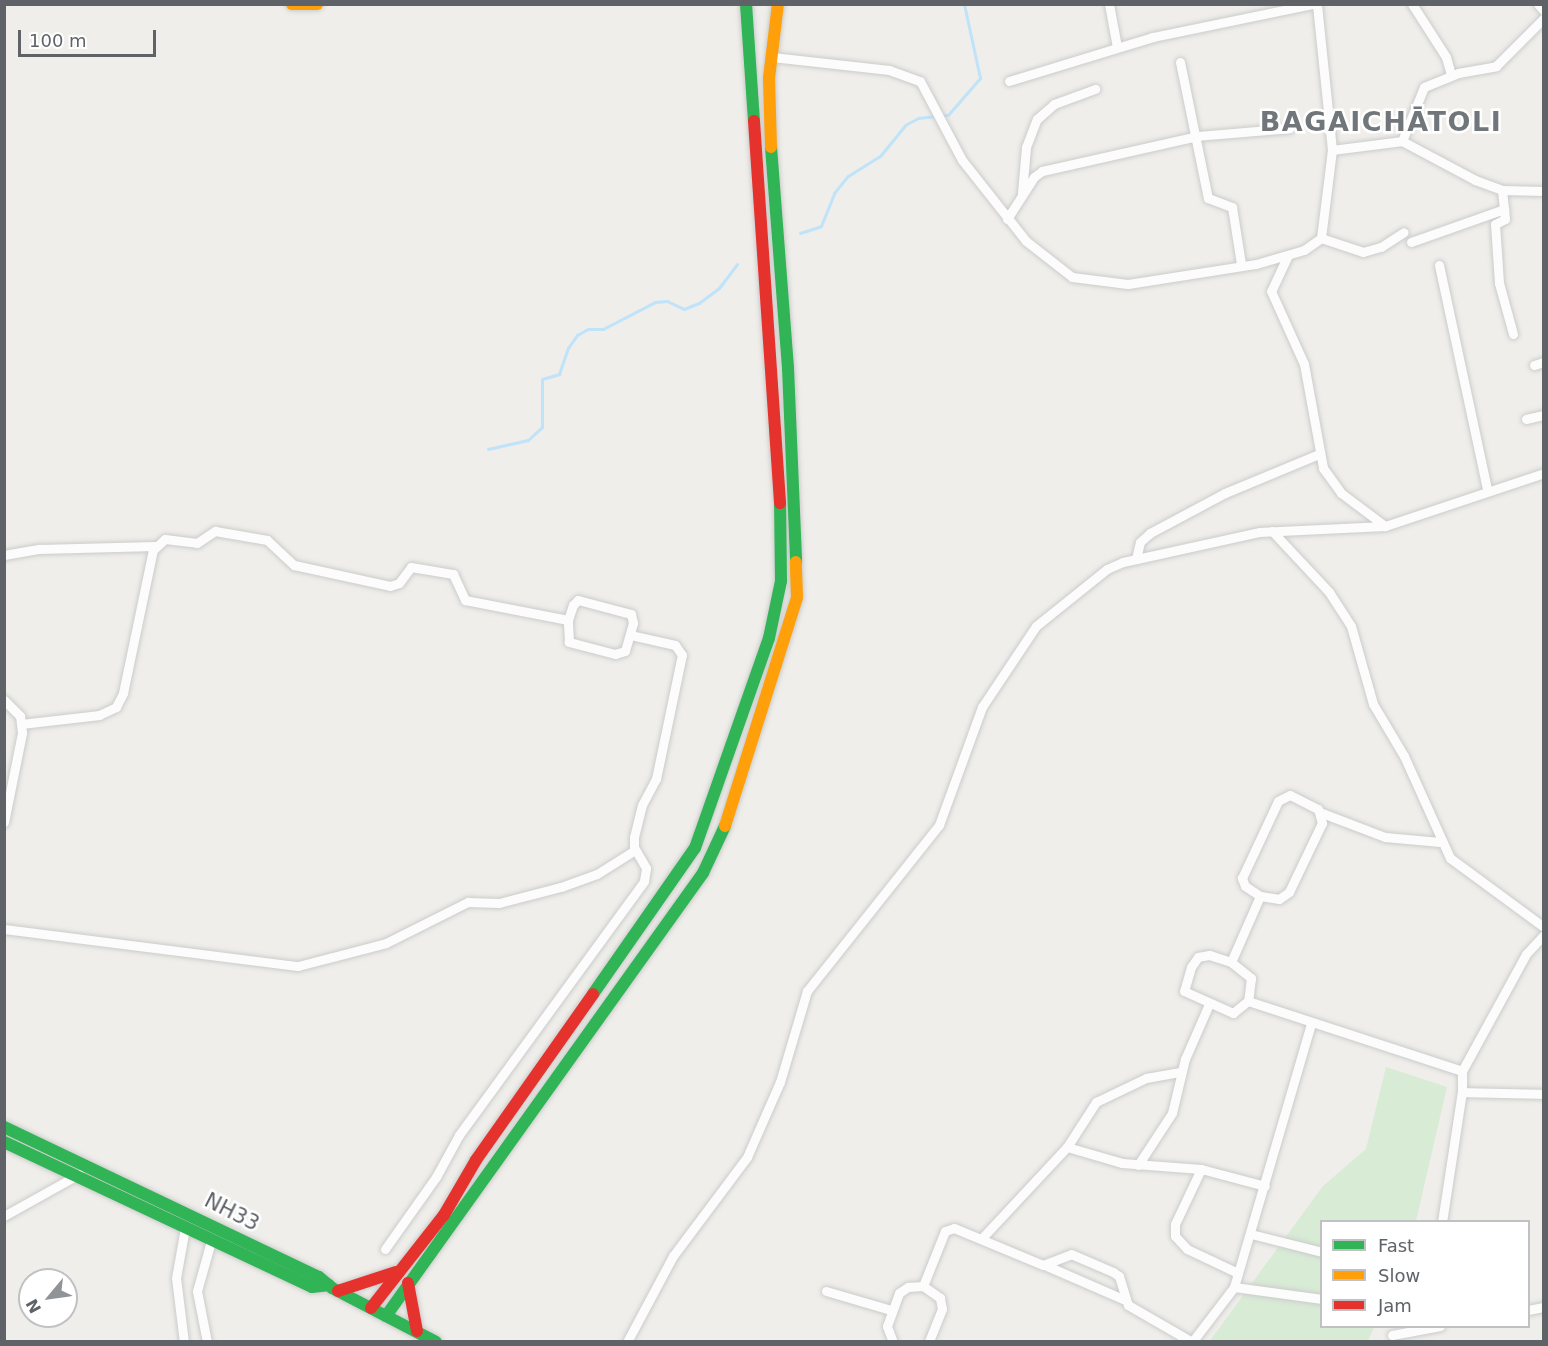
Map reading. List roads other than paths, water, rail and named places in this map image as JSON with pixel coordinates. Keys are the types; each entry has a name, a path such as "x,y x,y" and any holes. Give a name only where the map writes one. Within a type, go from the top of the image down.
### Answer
{"main road":[{"path":"292,4 317,4"},
{"path":"370,1308 444,1215 476,1160 695,848 769,638 781,581 782,533 746,4"},
{"path":"386,1316 703,873 732,812 797,597 788,368 771,154 772,57 778,4"},
{"name":"NH33","path":"4,1127 153,1195 319,1277 333,1288 436,1341"},
{"path":"4,1142 79,1174 211,1241 312,1287 333,1288 398,1271"},
{"path":"408,1283 417,1331"}],"street":[{"path":"1109,4 1117,47"},
{"path":"772,57 889,70 920,81 944,130 1007,219 1055,266 1089,282 1128,284 1241,264 1288,255 1311,247 1321,238 1332,150 1315,4 1117,47 1009,81"},
{"path":"1412,4 1443,52 1451,75"},
{"path":"1538,4 1544,11"},
{"path":"1402,141 1420,92 1451,75 1496,66 1544,18"},
{"path":"1180,62 1208,198 1228,203 1233,211 1241,264"},
{"path":"1022,195 1026,147 1037,118 1054,104 1095,89"},
{"path":"1007,219 1022,195 1042,171 1197,136 1290,128"},
{"path":"1332,150 1402,141 1475,180 1502,190 1544,190"},
{"path":"1502,190 1504,220 1495,223 1499,283 1513,334"},
{"path":"1411,242 1504,209"},
{"path":"1321,238 1363,252 1381,247 1404,232"},
{"path":"1288,255 1271,291 1304,364 1319,454 1334,485 1385,526"},
{"path":"1438,265 1487,489"},
{"path":"1526,418 1544,415"},
{"path":"1136,559 1140,542 1150,533 1225,493 1319,454"},
{"path":"627,1341 673,1256 747,1157 780,1082 796,1019 814,978 929,841 943,818 982,707 1019,646 1036,626 1107,569 1136,559 1272,531 1385,526 1487,489 1544,473"},
{"path":"4,555 39,549 155,546 165,539 197,543 218,531 271,542 294,565 390,586 399,583 411,567 453,574 465,600 568,620"},
{"path":"1272,531 1329,592 1352,626 1373,704 1404,756 1440,842 1463,871 1544,927"},
{"path":"21,724 99,715 116,706 123,693 155,546"},
{"path":"578,600 625,610 632,616 631,635 621,654 575,645 566,637 568,620 573,605 578,600"},
{"path":"385,1249 436,1177 459,1135 641,885 646,868 635,850 634,837 642,805 656,779 682,655 675,645 631,635"},
{"path":"4,700 16,710 21,724 4,822"},
{"path":"1322,813 1320,828 1289,892 1279,899 1260,896 1245,886 1242,878 1278,801 1290,795 1322,813 1385,837 1440,842"},
{"path":"4,929 298,966 386,943 468,902 499,903 561,887 597,874 635,850"},
{"path":"1231,962 1260,896"},
{"path":"1442,1220 1462,1092 1462,1071 1526,954 1544,935"},
{"path":"1205,955 1231,962 1251,978 1248,1001 1236,1013 1209,1004 1184,991 1191,967 1205,955"},
{"path":"1248,1001 1311,1024 1462,1071"},
{"path":"1138,1165 1172,1113 1180,1072 1209,1004"},
{"path":"1047,1266 1065,1254 1074,1255 1116,1274 1123,1299 1128,1305 1192,1341 1234,1287 1266,1186 1311,1024"},
{"path":"982,1239 1067,1147 1102,1098 1146,1078 1180,1072"},
{"path":"1462,1092 1544,1094"},
{"path":"1067,1147 1138,1165 1202,1169 1266,1186"},
{"path":"1202,1169 1175,1224 1174,1236 1187,1249 1238,1273"},
{"path":"4,1216 79,1174"},
{"path":"184,1341 176,1278 185,1228"},
{"path":"923,1286 945,1231 954,1228 1123,1299"},
{"path":"1251,1234 1320,1251"},
{"path":"207,1341 197,1291 211,1241"},
{"path":"893,1341 887,1326 899,1293 923,1286"},
{"path":"923,1286 940,1298 942,1309 929,1341"},
{"path":"1234,1287 1320,1299"},
{"path":"826,1291 891,1310"},
{"path":"1393,1334 1428,1328"}],"waterway":[{"path":"800,233 821,226 834,193 848,176 881,155 905,125 918,118 948,115 980,78 964,4"},
{"path":"488,449 528,440 542,427 542,379 559,374 568,348 577,335 588,329 603,329 655,302 667,301 684,309 699,303 719,288 737,264"}],"district":[{"name":"BAGAICHĀTOLI","path":"1381,122"}]}
